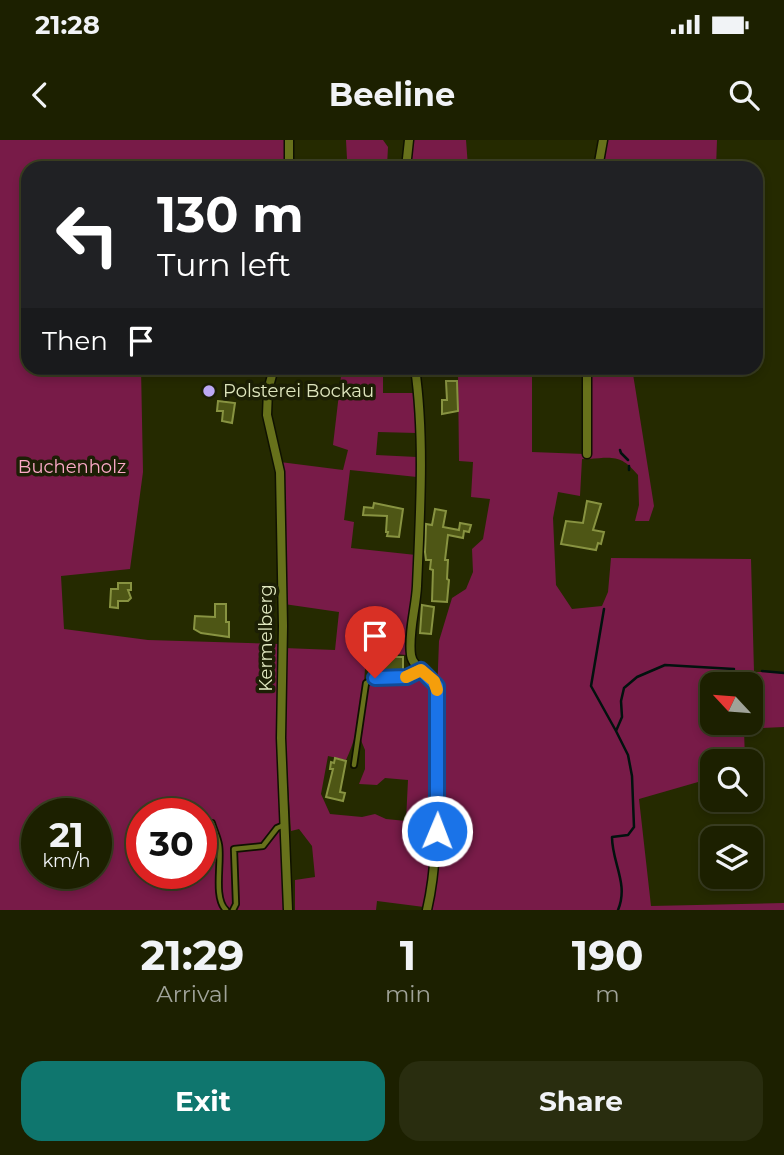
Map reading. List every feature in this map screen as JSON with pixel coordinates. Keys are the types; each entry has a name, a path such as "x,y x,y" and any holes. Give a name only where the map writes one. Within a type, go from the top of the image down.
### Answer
{"street":[{"path":"289,140 289,161"},
{"path":"408,161 409,140"},
{"path":"599,161 603,140"},
{"name":"Kermelberg","path":"272,375 268,390 267,415 280,472 283,626 281,738 288,910"},
{"path":"416,375 420,494 417,589 410,652 414,664 434,681 438,694 435,761 437,831 427,910"},
{"path":"587,375 587,454"}],"lane":[{"path":"354,765 366,683 375,678 407,677 421,670"},
{"path":"233,910 236,904 234,849 263,846 277,828 285,825"},
{"path":"217,838 219,898 222,908 226,910"}],"green space":[{"name":"Buchenholz","path":"0,140 286,140 285,161 21,161 21,375 141,375 143,472 130,569 61,576 64,629 148,640 279,644 285,910 0,910"},
{"path":"346,140 383,140 388,147 387,161 347,159"},
{"path":"411,140 466,140 468,161 410,161"},
{"path":"605,140 717,140 716,161 600,161"},
{"path":"341,375 383,375 383,393 416,393 417,433 378,432 376,455 417,457 417,477 350,470 344,520 354,522 351,548 416,555 407,655 366,652 356,734 346,760 328,756 321,794 330,814 362,817 375,814 386,819 406,821 408,780 385,778 377,785 359,784 365,769 365,750 360,738 368,683 374,680 423,679 431,684 435,694 435,797 427,900 424,907 377,901 376,910 295,910 295,880 315,877 312,846 299,829 291,831 283,711 284,648 335,650 339,612 284,604 280,462 343,470 348,450 333,445"},
{"path":"458,375 532,375 532,452 585,454 585,459 582,459 580,496 558,492 553,518 556,585 572,609 602,606 608,592 611,558 751,559 754,672 700,672 700,735 744,735 745,749 700,749 700,781 639,799 651,906 784,903 784,910 429,910 439,641 452,598 466,589 473,572 472,549 483,539 490,499 471,497 473,462 459,461"},
{"path":"589,375 633,375 654,506 649,521 635,521 639,505 638,475 632,468 616,459 589,459"},
{"path":"763,672 784,672 784,727 763,728"}],"building":[{"path":"446,381 457,381 458,411 442,414 442,400 447,400"},
{"path":"218,401 235,403 232,423 222,421 223,411 217,411"},
{"path":"587,501 601,504 593,530 604,532 601,544 598,543 596,550 561,544 566,521 583,523"},
{"path":"374,503 403,509 399,537 387,536 387,516 363,515 364,507 373,508"},
{"path":"435,509 446,511 443,527 459,530 460,523 471,525 469,532 464,531 463,538 448,535 445,560 448,560 449,580 447,602 432,601 433,570 430,569 431,560 426,560 426,524 432,525"},
{"path":"118,583 131,583 131,590 128,590 131,598 128,601 118,601 118,608 110,607 111,589 118,589"},
{"path":"215,604 226,604 229,637 201,633 194,629 195,616 215,617"},
{"path":"422,605 434,607 431,634 420,633"},
{"path":"390,657 403,657 403,671 379,671 379,661 390,661"},
{"path":"335,758 346,761 340,792 345,793 343,801 326,797 333,769 330,769 331,762 334,763"}],"waterway":[{"path":"620,450 628,460"},
{"path":"604,609 591,686 616,731"},
{"path":"618,910 622,891 612,837 628,835 634,827 632,776 628,755 616,731 622,717 624,688 637,677 665,665 734,669"},
{"path":"762,671 784,673"}],"slow traffic":[{"path":"406,677 421,670 434,681 437,690"}],"place":[{"name":"Polsterei Bockau","path":"209,391"}],"route":[{"path":"375,678 407,677 421,670 437,686 437,831"}]}
